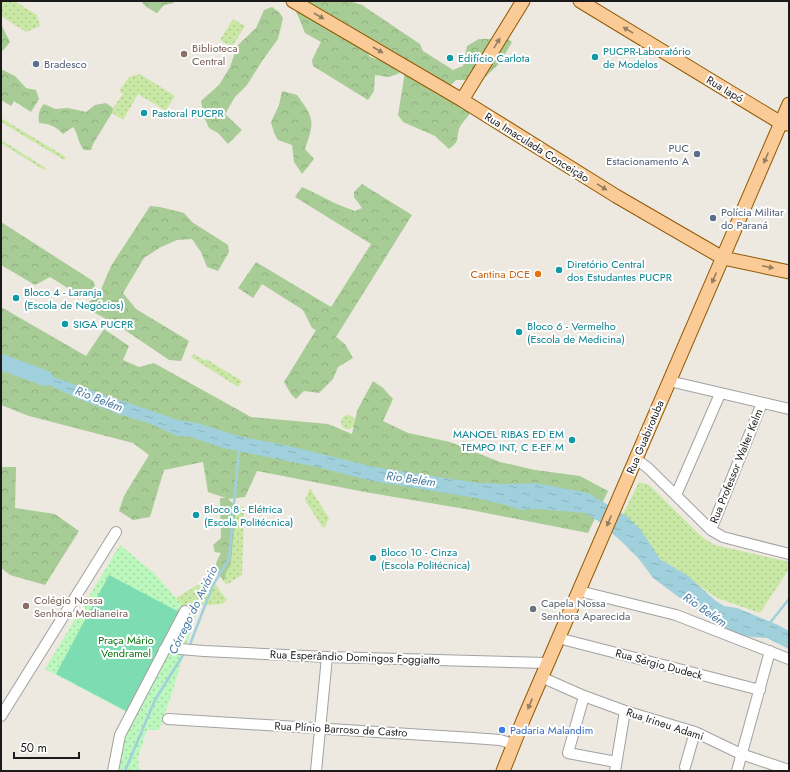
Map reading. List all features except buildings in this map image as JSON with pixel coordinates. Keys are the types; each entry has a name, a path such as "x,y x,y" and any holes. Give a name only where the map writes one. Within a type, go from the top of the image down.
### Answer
{"main road":[{"name":"Rua Imaculada Conceição","path":"293,1 462,100 612,194 723,258 789,272"},
{"path":"462,100 523,1"},
{"name":"Rua Iapó","path":"580,1 785,124"},
{"name":"Rua Guabirotuba","path":"503,771 558,638 723,258 785,124 789,104"}],"street":[{"path":"670,381 720,394 789,409"},
{"path":"676,496 720,394"},
{"name":"Rua Professor Walter Kelm","path":"711,530 762,403"},
{"path":"636,459 648,468 711,530 723,537 789,554"},
{"path":"1,716 116,532"},
{"path":"579,591 676,615 789,659"},
{"path":"113,771 120,735 185,612"},
{"name":"Rua Sérgio Dudeck","path":"558,638 760,690"},
{"name":"Rua Esperândio Domingos Foggiatto","path":"164,650 170,646 192,651 547,664"},
{"path":"738,771 741,754 770,652"},
{"path":"316,771 326,657"},
{"name":"Rua Irineu Adami","path":"541,678 625,711 695,732 741,754 789,770"},
{"path":"584,696 568,753 616,766 625,711"},
{"name":"Rua Plínio Barroso de Castro","path":"168,719 473,738 500,740 513,744"},
{"path":"685,767 695,732"}],"green space":[{"path":"1,1 14,1 37,15 40,26 26,32 1,16"},
{"path":"141,1 174,1 174,3 164,5 157,13 146,7"},
{"path":"305,1 349,1 362,5 420,44 423,51 453,70 463,66 467,46 479,39 491,39 501,34 512,42 500,63 482,80 456,80 448,88 451,98 470,113 459,129 456,142 449,149 435,136 403,122 398,115 405,72"},
{"path":"294,6 364,46 370,57 386,62 400,73 389,77 375,75 374,91 368,100 313,66 312,60 321,42 305,33"},
{"path":"272,7 279,12 283,18 278,39 247,85 235,97 225,114 242,130 228,144 218,133 209,128 204,117 201,101 219,85 230,67 237,46 256,28 264,10"},
{"path":"233,19 245,26 232,47 220,40"},
{"path":"1,24 10,42 1,53"},
{"path":"1,69 15,76 26,88 36,90 39,99 31,112 14,101 11,106 1,100"},
{"path":"140,74 175,96 161,118 158,117 163,109 138,94 123,120 112,113 113,108 123,94 119,91 129,77"},
{"path":"282,91 297,95 310,115 311,126 305,149 314,159 302,174 294,162 292,145 278,140 271,122 279,105"},
{"path":"106,103 113,108 112,113 93,144 91,150 84,150 73,127 63,134 52,126 39,123 39,113 44,104 55,109 68,108 86,112 95,105"},
{"path":"1,118 66,157 64,160 1,122"},
{"path":"1,140 46,168 44,170 1,143"},
{"path":"362,184 412,215 336,337 345,344 353,358 338,367 333,379 319,393 304,391 296,399 291,394 284,382 316,330 312,328 303,310 262,284 253,298 238,288 256,262 331,307 371,244 295,197 302,187 355,211 362,208 354,197 354,192"},
{"path":"150,206 184,213 192,222 228,245 229,252 218,271 207,267 201,252 192,239 177,240 161,247 144,258 123,293 136,309 189,341 181,361 169,360 122,328 90,310 89,302 100,292 111,266"},
{"path":"1,222 93,281 95,286 91,294 82,297 50,277 35,285 1,265"},
{"path":"1,307 86,356 104,329 129,346 123,360 139,367 154,363 251,417 328,424 352,434 357,411 373,381 383,388 393,399 383,421 408,433 450,442 500,462 535,470 580,476 608,491 588,533 257,471 245,497 228,499 236,506 231,564 224,581 216,568 217,561 221,553 215,552 213,545 221,538 220,498 226,498 208,492 203,462 164,470 150,517 133,520 119,511 124,496 149,455 133,443 29,416 1,405"},
{"path":"194,354 205,361 206,359 242,381 238,387 191,357"},
{"path":"348,415 353,417 355,422 353,427 348,429 343,427 341,422 343,417"},
{"path":"1,467 16,467 15,508 55,514 79,531 45,585 10,575 1,568"},
{"path":"639,482 649,485 703,538 715,545 789,562 789,569 760,613 717,598 648,550 619,522"},
{"path":"310,488 329,518 325,527 323,528 305,500"},
{"path":"236,506 244,507 242,575 226,585 224,581 231,564"},
{"name":"Praça Mário Vendramel","path":"120,545 154,573 184,607 198,606 173,690 159,730 147,730 138,757 139,771 115,771 132,715 45,669"},
{"path":"109,575 181,613 128,712 56,674"},
{"path":"211,577 227,599 223,604 184,607 176,598"}],"water":[{"path":"20,367 178,420 197,423 239,436 298,448 374,467 478,483 536,483 588,493 627,516 641,530 660,559 688,576 716,601 724,606 737,608 789,631 789,649 767,638 734,634 684,601 653,578 639,559 621,541 598,521 585,513 537,509 521,510 470,497 372,481 317,467 223,448 191,437 177,436 151,424 118,414 81,400 43,382"}],"waterway":[{"name":"Rio Belém","path":"1,362 45,378"},
{"name":"Córrego do Aviário","path":"189,647 213,585 229,559 239,449"},
{"path":"769,624 789,599"},
{"name":"Córrego do Aviário","path":"125,771 155,700 185,652"}],"place":[{"name":"Biblioteca Central","path":"184,54"},
{"name":"PUCPR-Laboratório de Modelos","path":"595,57"},
{"name":"Edifício Carlota","path":"450,58"},
{"name":"Bradesco","path":"36,64"},
{"name":"Pastoral PUCPR","path":"144,113"},
{"name":"PUC Estacionamento A","path":"697,154"},
{"name":"Polícia Militar do Paraná","path":"713,218"},
{"name":"Diretório Central dos Estudantes PUCPR","path":"559,270"},
{"name":"Cantina DCE","path":"538,274"},
{"name":"Bloco 4 - Laranja (Escola de Negócios)","path":"16,298"},
{"name":"SIGA PUCPR","path":"65,324"},
{"name":"Bloco 6 - Vermelho (Escola de Medicina)","path":"519,332"},
{"name":"MANOEL RIBAS ED EM TEMPO INT, C E-EF M","path":"572,440"},
{"name":"Bloco 8 - Elétrica (Escola Politécnica)","path":"196,515"},
{"name":"Bloco 10 - Cinza (Escola Politécnica)","path":"373,558"},
{"name":"Colégio Nossa Senhora Medianeira","path":"26,606"},
{"name":"Capela Nossa Senhora Aparecida","path":"533,609"},
{"name":"Padaria Malandim","path":"502,730"}]}
